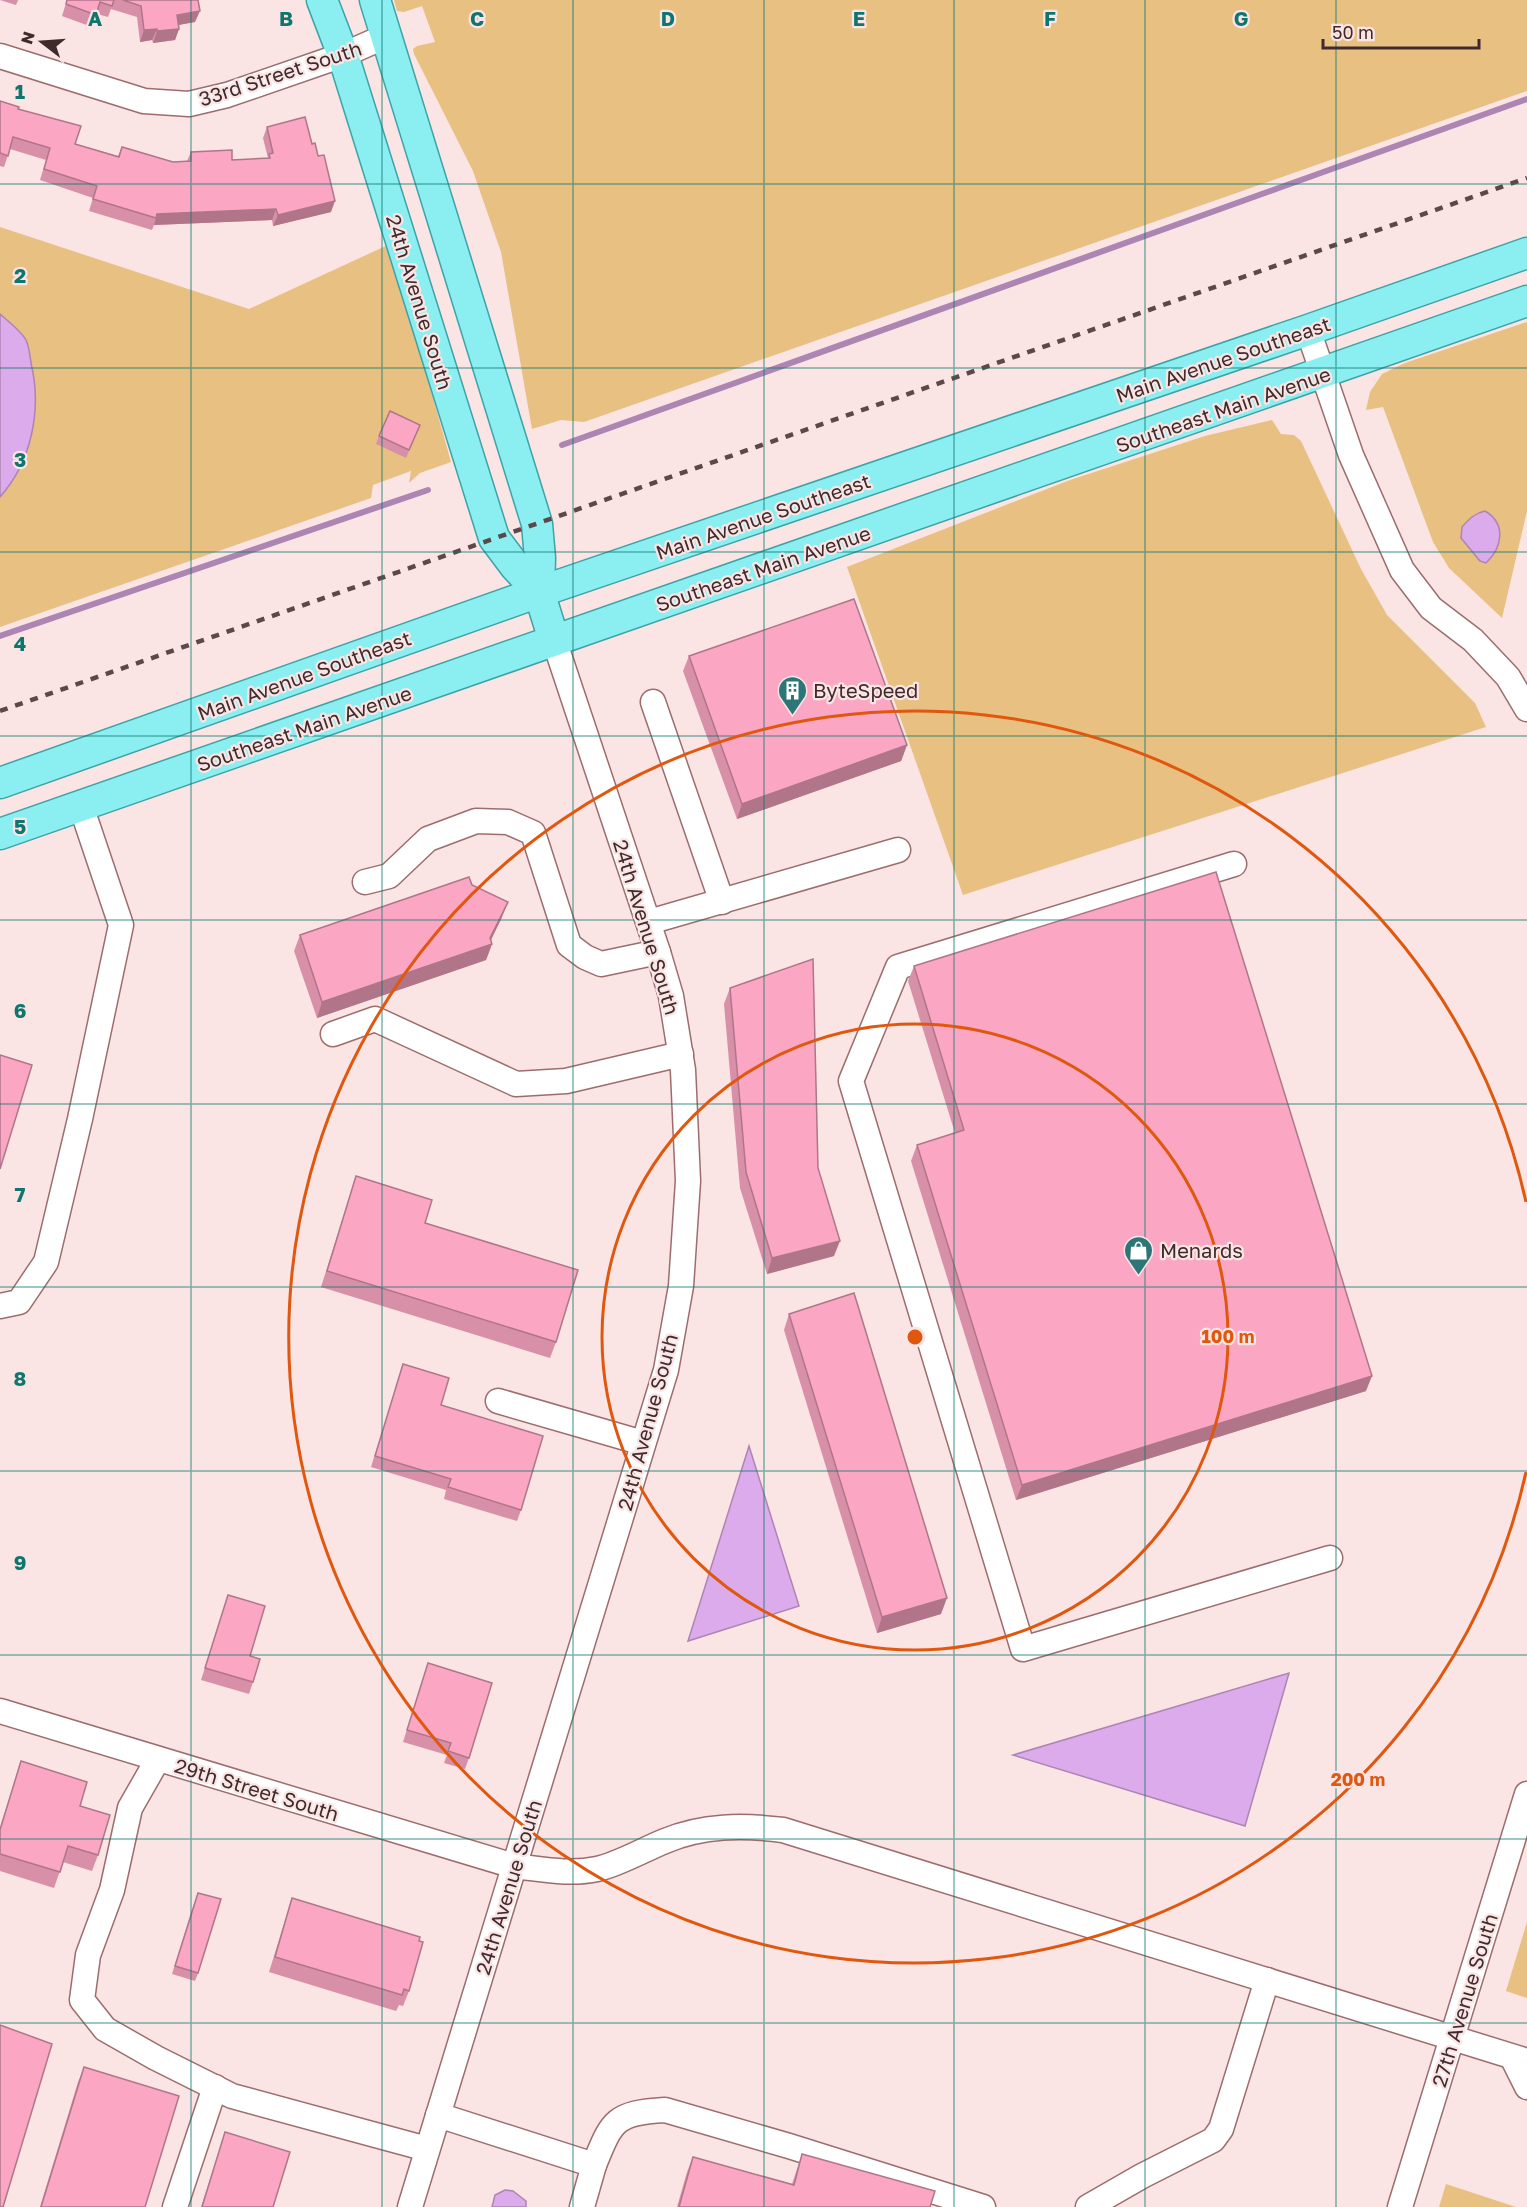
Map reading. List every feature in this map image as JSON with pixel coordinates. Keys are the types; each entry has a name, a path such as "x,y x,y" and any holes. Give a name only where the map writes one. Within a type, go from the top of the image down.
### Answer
{"main road":[{"name":"24th Avenue South","path":"322,0 343,55 494,538 540,592"},
{"name":"24th Avenue South","path":"375,0 537,524 540,592 554,640"},
{"name":"Main Avenue Southeast","path":"0,783 540,592 1527,254"},
{"name":"Southeast Main Avenue","path":"0,834 1527,301"}],"street":[{"name":"33rd Street South","path":"0,56 144,101 189,104 227,95 343,55 386,36"},
{"path":"1308,330 1351,455 1402,570 1431,608 1473,640 1508,677 1527,709"},
{"name":"24th Avenue South","path":"410,2207 666,1370 681,1286 688,1181 684,1070 671,996 649,922 554,640"},
{"path":"653,702 722,902"},
{"path":"0,1306 19,1302 46,1262 80,1119 121,925 81,806"},
{"path":"365,882 389,876 428,839 477,820 508,822 533,833 569,945 585,957 601,964 658,952"},
{"path":"649,922 898,850"},
{"path":"1234,864 898,967 851,1081 1023,1649 1330,1558"},
{"path":"333,1034 375,1019 516,1084 566,1081 681,1053"},
{"path":"498,1401 643,1443"},
{"name":"29th Street South","path":"0,1711 514,1866 570,1872 599,1869 669,1839 710,1828 748,1826 783,1830 1520,2059"},
{"path":"158,1759 130,1808 112,1890 88,1955 82,2000 105,2029 156,2058 232,2096 427,2149"},
{"name":"27th Avenue South","path":"1400,2207 1527,1794"},
{"path":"1088,2207 1142,2176 1213,2140 1221,2128 1267,1980"},
{"path":"1520,2059 1527,2087"},
{"path":"175,2207 215,2087"},
{"path":"582,2207 607,2133 622,2117 665,2110 983,2207"},
{"path":"438,2115 594,2166"}],"shaded area":[{"path":"394,0 1527,0 1527,91 584,422 561,420 532,429 501,252 473,171 414,54 413,49 417,46 435,42 422,6 404,12 397,11"},
{"path":"0,227 249,309 390,244 451,462 420,473 409,483 411,471 373,485 371,498 0,627 0,497 9,487 26,340 0,314"},
{"path":"0,314 18,330 27,342 35,398 32,434 27,451 11,483 0,497"},
{"path":"1527,322 1527,511 1502,618 1449,568 1433,542 1383,407 1366,410 1370,392 1382,374 1405,363"},
{"path":"1272,420 1281,434 1294,435 1301,441 1361,569 1387,615 1475,703 1486,727 963,895 847,567 1070,480 1205,436"},
{"path":"1485,511 1497,522 1500,536 1496,550 1486,563 1480,561 1461,538 1462,527 1472,517"},
{"path":"749,1446 799,1606 688,1641"},
{"path":"1289,1673 1245,1826 1013,1755"},
{"path":"1527,1922 1527,1998 1506,1991"},
{"path":"1446,2184 1516,2207 1439,2207"},
{"path":"505,2190 513,2191 526,2201 526,2207 492,2207 495,2195"}],"building":[{"path":"67,0 114,0 112,6 100,2 96,15 66,4"},
{"path":"123,0 198,0 200,11 177,15 179,29 144,30 141,6"},
{"path":"0,101 19,107 18,109 81,126 75,144 119,157 122,147 173,162 191,161 191,152 232,150 232,160 270,158 269,154 273,153 267,127 305,117 312,144 315,143 318,156 324,155 335,201 278,215 276,209 157,214 156,218 93,199 97,186 44,169 50,148 13,137 8,156 0,153"},
{"path":"390,411 420,425 409,450 379,436"},
{"name":"ByteSpeed","path":"854,599 907,745 742,804 689,656"},
{"name":"Menards","path":"1216,872 1372,1376 1022,1485 917,1145 964,1130 914,966"},
{"path":"469,877 472,885 508,902 490,938 492,944 322,1002 300,935"},
{"path":"813,959 818,1168 840,1241 772,1258 746,1172 730,988"},
{"path":"0,1055 32,1065 0,1169"},
{"path":"356,1176 432,1200 425,1223 578,1270 556,1342 327,1271"},
{"path":"854,1293 947,1598 882,1617 789,1314"},
{"path":"403,1364 449,1378 441,1405 543,1436 521,1510 448,1487 451,1479 375,1456"},
{"path":"228,1595 265,1606 250,1656 260,1659 253,1682 205,1668"},
{"path":"428,1663 492,1683 469,1758 448,1751 451,1743 407,1730"},
{"path":"21,1761 87,1782 80,1806 110,1815 98,1855 68,1846 60,1872 0,1854 0,1830"},
{"path":"198,1893 221,1899 198,1973 175,1966"},
{"path":"292,1898 420,1937 419,1941 423,1942 409,1991 404,1989 402,1995 275,1957"},
{"path":"0,2025 52,2044 3,2207 0,2207"},
{"path":"84,2067 179,2096 145,2207 41,2207"},
{"path":"225,2132 290,2152 273,2207 202,2207"},
{"path":"802,2154 935,2191 930,2207 679,2207 693,2157 794,2185"}],"waterway":[{"path":"562,445 1527,99"},
{"path":"0,636 428,490"}],"railway":[{"path":"0,711 1527,178"}],"place":[{"name":"ByteSpeed","path":"792,716"},
{"name":"Menards","path":"1139,1276"}]}
